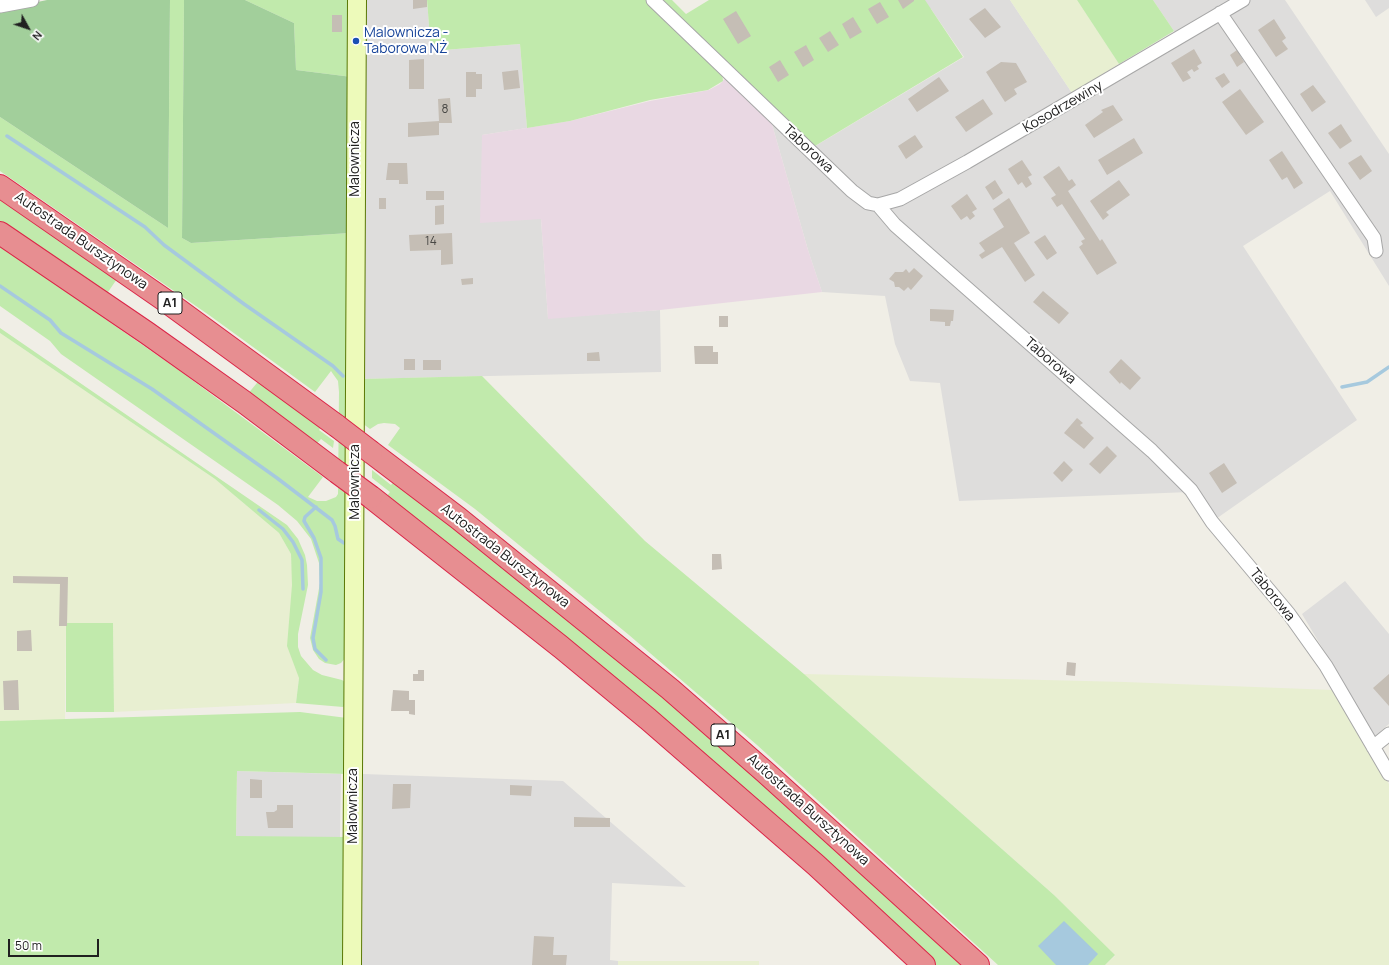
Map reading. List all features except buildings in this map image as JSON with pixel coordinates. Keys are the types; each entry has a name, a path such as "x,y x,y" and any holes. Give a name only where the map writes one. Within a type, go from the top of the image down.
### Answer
{"highway":[{"name":"Autostrada Bursztynowa","path":"0,186 166,301 337,426 539,582 670,689 789,793 978,965"},
{"name":"A1","path":"0,233 154,337 244,402 371,497 561,647 648,719 816,866 924,965"}],"street":[{"path":"0,6 32,0"},
{"name":"Malownicza","path":"352,965 357,0"},
{"name":"Taborowa","path":"654,0 852,191 868,203 878,205 895,225 1152,451 1191,490 1212,522 1289,614 1326,666 1389,774"},
{"name":"Kosodrzewiny","path":"878,205 900,199 967,162 1243,0"},
{"path":"1220,13 1374,238 1376,251"},
{"path":"1373,747 1389,734"}],"shaded area":[{"path":"362,0 427,0 431,51 520,44 527,128 482,135 541,219 548,318 660,310 661,372 361,379"},
{"path":"709,0 1010,0 1076,99 1178,37 1153,0 1285,0 1389,154 1389,286 1330,191 1243,246 1357,420 1213,521 1190,492 959,501 940,383 910,381 895,344 885,296 822,292 808,250 769,114 812,148 964,57 931,9"},
{"path":"1365,0 1389,0 1389,8 1376,17"},
{"path":"729,74 769,114 808,250 822,292 660,310 548,319 541,219 480,223 482,135 570,121 650,101 709,90 720,84"},
{"path":"1345,581 1389,634 1389,724 1375,736 1302,614"},
{"path":"237,771 341,774 340,837 236,837"},
{"path":"363,774 563,781 686,887 612,883 610,960 618,961 618,965 362,965"}],"green space":[{"path":"47,0 170,0 168,228 0,117 0,10"},
{"path":"170,0 184,0 182,238 191,243 350,233 346,657 341,663 336,665 325,663 319,659 313,650 310,638 320,583 319,563 311,539 297,521 278,505 61,354 50,341 0,306 0,246 180,371 323,477 308,497 317,501 326,501 336,497 338,494 339,392 338,381 331,371 315,392 209,315 0,171 0,117 168,228"},
{"path":"184,0 245,0 294,23 296,70 352,77 350,233 191,243 182,238"},
{"path":"245,0 351,0 352,77 296,70 294,23"},
{"path":"427,0 646,0 722,72 723,81 708,90 650,100 570,121 527,128 520,44 431,51"},
{"path":"660,0 672,0 686,14 709,0 925,0 963,57 815,146"},
{"path":"1010,0 1077,0 1119,64 1072,93"},
{"path":"1077,0 1153,0 1174,31 1119,64"},
{"path":"0,197 119,276 106,295 0,223"},
{"path":"0,328 287,525 298,539 305,555 307,565 308,585 298,634 298,647 301,656 313,670 322,675 342,680 346,683 348,703 343,707 296,703 299,678 287,646 292,585 291,554 279,533 215,479 0,333"},
{"path":"0,333 215,479 279,533 291,554 299,678 296,703 114,712 113,624 66,623 65,720 0,721"},
{"path":"482,376 645,541 804,674 1054,895 1115,955 1105,965 998,965 757,745 629,635 475,509 388,445 400,428 395,424 384,423 378,424 370,429 362,423 361,379"},
{"path":"261,378 323,424 319,430 334,441 333,448 321,439 315,446 247,395"},
{"path":"372,470 391,485 396,479 630,666 966,965 935,965 892,925 386,497 390,492 372,478"},
{"path":"66,623 113,623 114,712 66,712"},
{"path":"804,674 1125,682 1333,690 1389,784 1389,965 1105,965 1115,956 1054,895"},
{"path":"300,712 347,718 347,774 237,771 236,836 347,837 346,965 0,965 0,721"},
{"path":"618,961 759,961 759,965 618,965"}],"water":[{"path":"1064,921 1098,954 1088,965 1056,965 1038,946"}],"waterway":[{"path":"7,136 145,227 164,245 244,304 333,366 343,376"},
{"path":"0,286 50,320 61,333 152,389 277,478 332,520 338,539 344,543"},
{"path":"1342,387 1367,382 1389,367"},
{"path":"316,507 305,517 304,521 314,538 321,558 321,592 313,638 315,649 326,660"},
{"path":"259,510 283,529 293,542 302,560 303,589"}],"place":[{"name":"Malownicza - Taborowa NŻ","path":"356,41"}]}
